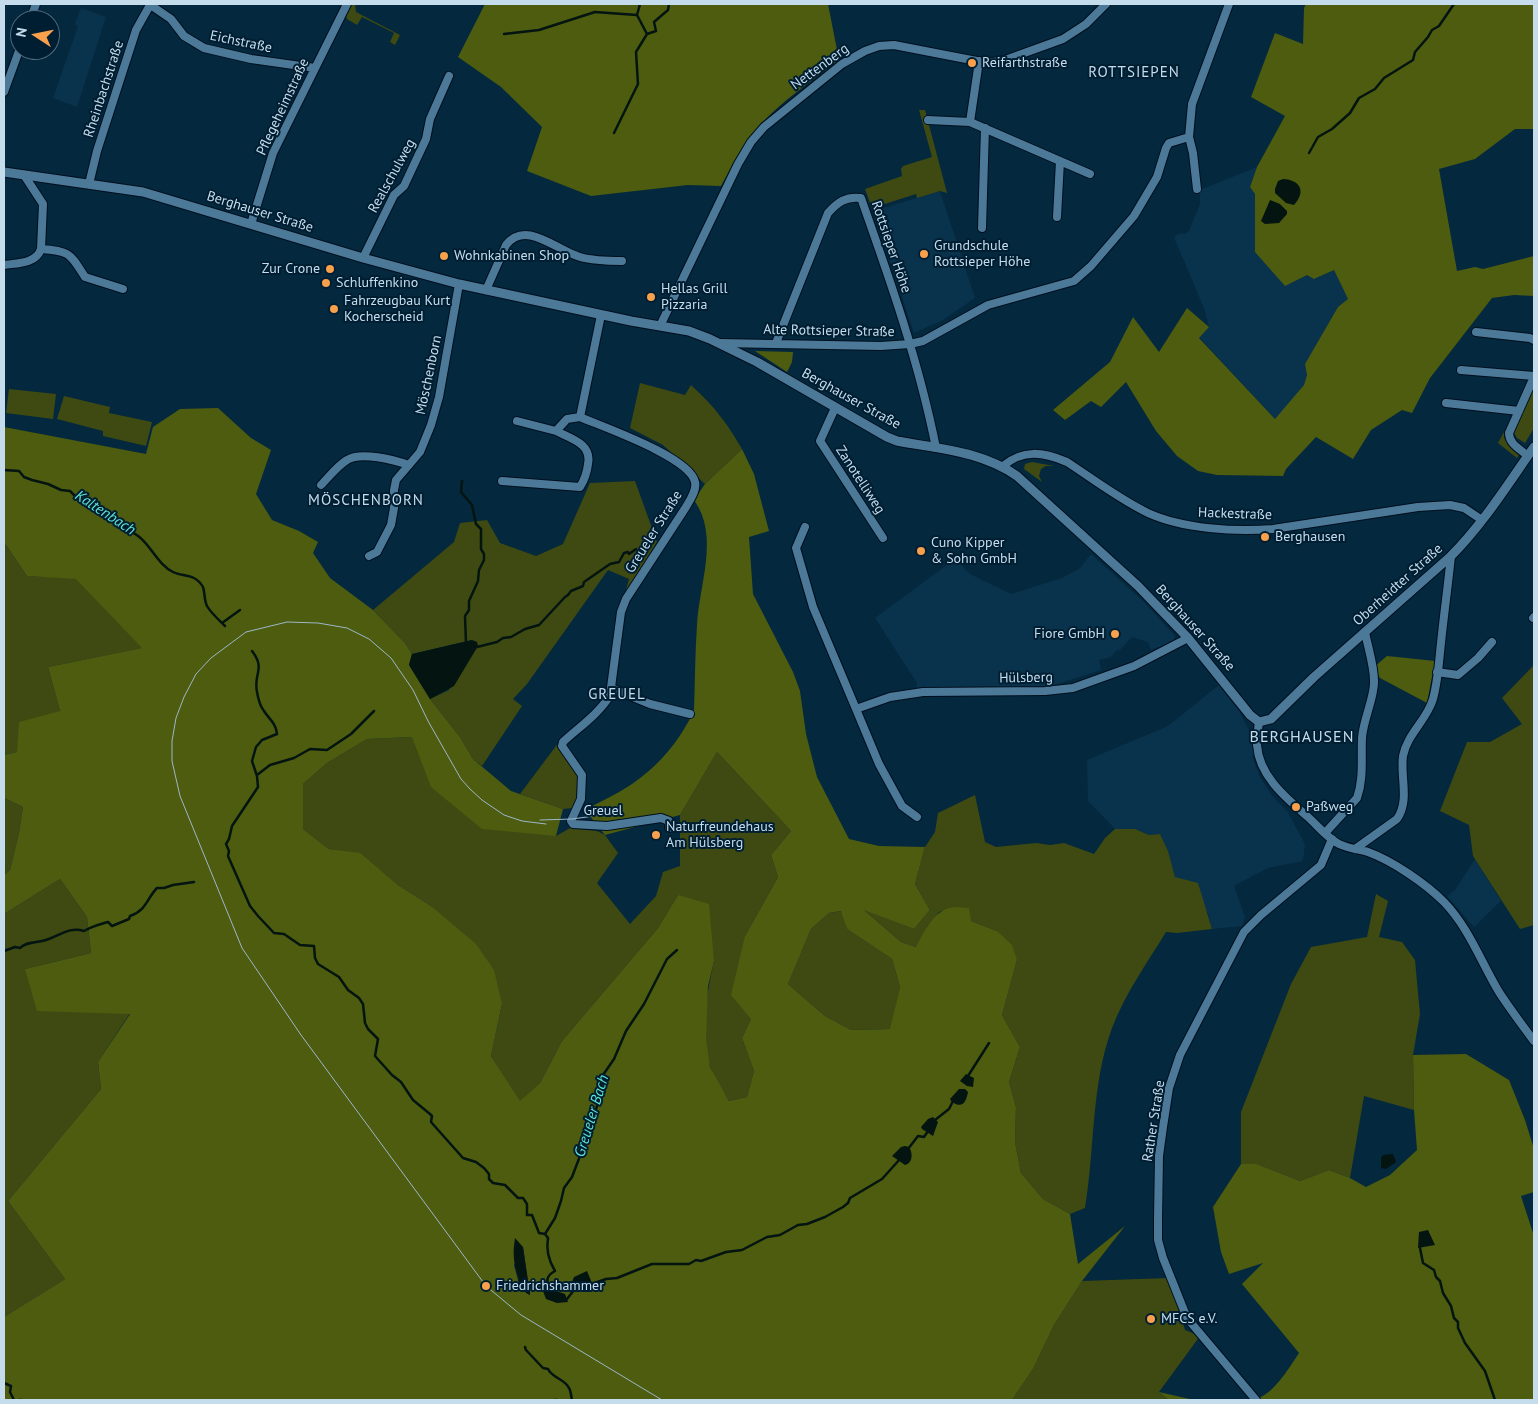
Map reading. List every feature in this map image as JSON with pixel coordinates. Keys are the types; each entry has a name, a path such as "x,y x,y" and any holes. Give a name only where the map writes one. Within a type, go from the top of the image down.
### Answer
{"street":[{"name":"Eichstraße","path":"150,4 171,19 184,36 204,48 251,59 315,68"},
{"name":"Rheinbachstraße","path":"90,184 97,151 136,30 150,4"},
{"name":"Pflegeheimstraße","path":"251,224 273,153 347,4"},
{"name":"Nettenberg","path":"660,326 742,156 764,127 842,64 865,50 879,46 901,46 987,63 1005,60 1063,39 1086,24 1106,4"},
{"path":"1196,189 1189,136 1192,104 1229,4"},
{"path":"4,92 16,60"},
{"path":"970,122 979,61"},
{"name":"Realschulweg","path":"364,258 394,195 404,186 426,139 430,119 449,76"},
{"path":"928,120 970,122 1090,174"},
{"path":"982,228 985,128"},
{"name":"Alte Rottsieper Straße","path":"720,344 776,343 881,346 910,344 923,341 988,305 1074,281 1083,275 1110,246 1144,201 1157,177 1169,143 1189,136"},
{"path":"1057,218 1060,161"},
{"name":"Berghauser Straße","path":"4,172 143,192 364,258 459,284 601,315 689,331 757,362 887,437 977,456 1003,466 1017,476 1138,586 1188,638 1250,715 1259,722"},
{"path":"4,265 29,261 38,256 41,249 43,204 24,175"},
{"name":"Rottsieper Höhe","path":"776,343 828,213 845,199 861,198 910,344 936,448"},
{"path":"486,290 506,245 520,235 535,237 579,257 596,261 622,261"},
{"path":"41,249 60,250 70,255 85,278 123,289"},
{"name":"Möschenborn","path":"369,556 377,552 391,525 396,480 420,452 431,425 439,397 459,284"},
{"path":"556,430 567,419 580,417 601,315"},
{"path":"1476,332 1534,340"},
{"path":"1462,370 1534,377 1508,437 1513,444 1528,456"},
{"path":"1446,403 1518,411"},
{"name":"Zanotelliweg","path":"835,408 820,441 883,538"},
{"name":"Greueler Straße","path":"580,417 666,455 690,474 696,482 694,492 686,507 629,594"},
{"path":"502,481 580,487 586,478 590,456 586,447 556,430 518,421"},
{"name":"Oberheidter Straße","path":"1259,722 1271,719 1465,542 1534,447"},
{"name":"Hackestraße","path":"1003,466 1013,458 1026,454 1057,458 1147,512 1170,521 1196,526 1258,530 1273,529 1418,507 1450,505 1464,508 1482,520"},
{"path":"321,485 345,461 358,456 409,465"},
{"path":"804,527 796,548 813,607 879,764 902,806 917,817"},
{"path":"1354,849 1397,819 1402,812 1404,804 1403,756 1408,741 1432,701 1438,672 1451,556"},
{"name":"Greuel","path":"629,594 621,612 611,688 607,701 563,742 562,746 582,775 581,799 572,821 573,824 607,826 661,818 669,821 669,828"},
{"path":"1325,833 1357,798 1360,791 1363,769 1362,738 1365,716 1374,682 1366,632"},
{"name":"Hülsberg","path":"856,709 890,697 923,692 1044,692 1073,688 1134,666 1188,638"},
{"path":"1438,672 1458,675 1478,658 1492,642"},
{"path":"611,688 650,704 690,714"},
{"path":"1259,722 1257,745 1264,768 1285,797 1332,839 1346,847 1368,852 1388,862 1426,887 1443,901 1466,930 1499,991 1534,1041"},
{"name":"Rather Straße","path":"1256,1400 1187,1318 1162,1258 1158,1240 1159,1156 1169,1088 1180,1055 1244,932 1321,864 1332,839"}],"shaded area":[{"path":"81,8 106,17 77,107 53,98 78,26 75,24"},
{"path":"1257,167 1250,187 1255,193 1255,252 1315,279 1334,270 1348,299 1338,307 1305,364 1307,375 1304,385 1276,420 1199,337 1209,327 1205,311 1174,238 1178,234 1185,234 1189,231 1200,204 1200,190"},
{"path":"1283,179 1298,184 1300,188 1300,196 1294,205 1286,203 1275,193 1278,181"},
{"name":"Grundschule Rottsieper Höhe","path":"940,191 975,298 943,320 914,333 873,211"},
{"path":"1270,200 1280,204 1287,211 1287,214 1279,223 1265,224 1261,221"},
{"path":"1091,554 1143,601 1175,636 1174,641 1151,650 1148,642 1132,637 1111,657 1099,660 1101,670 1051,686 917,690 917,683 875,618 955,559 970,574 1011,594 1062,578 1080,568"},
{"path":"472,640 477,642 478,646 454,686 430,699 409,665 412,654"},
{"path":"1219,685 1239,711 1249,730 1255,754 1252,756 1260,777 1273,797 1287,811 1305,844 1303,861 1268,868 1234,886 1245,917 1242,926 1212,929 1208,913 1175,877 1168,851 1160,834 1149,835 1135,829 1115,829 1088,801 1087,760 1168,726"},
{"path":"1475,859 1501,901 1474,927 1447,896 1455,890"},
{"path":"966,1074 974,1078 973,1087 967,1086 960,1081"},
{"path":"959,1089 965,1089 968,1092 965,1101 961,1105 952,1102 950,1099"},
{"path":"933,1117 938,1122 933,1136 921,1127 928,1119"},
{"path":"901,1147 909,1147 912,1155 910,1162 905,1165 892,1156"},
{"path":"1393,1154 1396,1162 1386,1169 1381,1168 1381,1158 1383,1155"},
{"path":"1428,1230 1435,1245 1418,1248 1419,1232"},
{"path":"515,1238 523,1247 530,1295 520,1286 514,1255"},
{"path":"587,1271 592,1283 589,1291 572,1282 574,1277"},
{"path":"550,1289 565,1294 568,1302 557,1303 546,1299 543,1291"}],"green space":[{"path":"351,4 355,4 356,12 400,35 395,45 390,42 394,33 362,17 357,25 347,19 345,13"},
{"path":"485,4 828,4 839,60 791,96 758,127 741,150 721,186 688,185 591,196 527,171 542,127 501,87 458,57"},
{"path":"1306,4 1534,4 1534,129 1515,129 1475,159 1439,169 1457,271 1475,267 1483,269 1534,256 1534,296 1514,295 1492,298 1430,378 1412,413 1402,410 1371,430 1353,459 1316,437 1286,469 1283,476 1217,475 1198,471 1177,456 1156,431 1126,382 1101,407 1091,401 1065,420 1053,410 1110,362 1133,317 1159,352 1187,308 1209,327 1199,338 1275,419 1304,385 1307,375 1305,364 1338,307 1348,299 1334,270 1314,279 1307,275 1285,286 1255,252 1255,194 1250,187 1257,167 1285,116 1251,97 1275,33 1303,44 1304,8"},
{"path":"919,110 925,110 947,193 940,191 917,198 916,194 872,208 865,189 902,176 901,169 903,166 932,157"},
{"path":"755,351 793,352 792,362 787,372"},
{"path":"640,383 685,395 691,385 720,415 742,449 705,484 663,445 630,428"},
{"path":"1534,385 1534,428 1525,443 1517,438 1514,433 1515,426"},
{"path":"9,389 56,394 53,419 6,413"},
{"path":"64,396 110,407 109,413 152,422 146,446 103,436 103,431 57,419"},
{"path":"218,408 251,438 271,450 256,494 272,520 299,531 318,542 313,553 330,578 373,610 405,643 412,654 409,665 430,699 460,737 473,759 511,791 563,809 556,836 482,829 431,787 412,737 367,739 327,763 303,784 303,829 329,849 360,853 398,885 431,906 476,944 494,970 502,1004 491,1056 520,1101 540,1083 562,1041 658,928 678,895 709,904 714,961 708,986 706,1039 710,1067 729,1101 747,1097 754,1071 742,1038 751,1019 731,995 745,936 778,877 771,855 791,831 717,752 680,815 605,835 585,810 624,789 649,771 675,742 694,710 697,625 707,545 706,529 702,514 694,500 705,484 742,449 754,474 769,531 749,537 753,594 793,672 800,691 806,734 817,777 849,839 879,846 925,847 915,884 930,910 914,929 864,910 901,942 916,947 930,922 940,912 953,907 969,908 971,921 997,931 1012,945 1017,960 1002,1015 1020,1047 1009,1082 1016,1107 1015,1142 1021,1173 1043,1199 1070,1214 1078,1264 1125,1226 1082,1281 1054,1325 1033,1369 1012,1400 4,1400 4,1317 65,1279 8,1201 101,1089 98,1062 130,1014 37,1011 25,969 91,953 87,917 60,879 4,914 4,875 10,870 23,807 4,798 4,755 17,752 19,722 60,711 48,667 142,648 76,579 27,576 4,542 4,427 146,454 153,427 180,409","holes":["841,911 847,929 892,959 900,987 890,1029 851,1030 825,1016 788,984 811,929 829,913","523,1247 530,1295 520,1288 514,1265"]},
{"path":"1510,421 1504,437 1507,443 1519,455 1517,458 1498,443"},
{"path":"1032,462 1054,466 1046,466 1041,469 1039,476 1042,482 1024,469 1025,464"},
{"path":"635,481 657,542 624,597 629,579 608,570 527,684 513,699 522,706 482,766 473,759 460,737 430,699 449,690 472,640 412,654 405,643 373,610 454,542 460,523 487,520 500,543 536,556 563,544 590,483"},
{"path":"4,542 27,576 76,578 143,648 48,667 60,711 17,752 4,755"},
{"path":"1387,656 1435,661 1427,703 1380,678 1374,667"},
{"path":"1533,666 1534,925 1520,929 1473,856 1469,825 1440,811 1467,742 1490,742 1522,724 1502,698"},
{"path":"412,737 556,836 570,828 597,831 605,835 618,853 597,883 630,924 656,896 663,872 680,866 680,815 717,752 791,831 771,855 778,877 745,936 751,1019 742,1038 754,1071 747,1097 729,1101 710,1066 705,1041 705,1028 707,999 714,961 678,895 658,928 562,1041 540,1083 520,1102 491,1056 502,1004 431,906 398,885 360,854 329,849 303,829 303,784 327,763 367,739"},
{"path":"559,742 570,758 579,780 574,808 563,809 520,794"},
{"path":"975,795 985,842 996,847 1036,843 1050,845 1064,843 1094,854 1105,838 1115,829 1135,829 1149,835 1160,834 1168,851 1175,877 1198,883 1212,929 1177,933 1166,932 1123,1003 1112,1028 1100,1072 1085,1208 1070,1214 1043,1199 1021,1173 1015,1142 1016,1107 1009,1082 1020,1047 1002,1015 1017,960 997,931 971,921 953,907 939,912 928,925 916,947 901,942 863,909 914,929 930,910 915,884 925,847 935,832 938,813"},
{"path":"4,798 23,807 10,870 4,875"},
{"path":"60,879 87,917 91,953 25,969 130,1013 98,1062 101,1089 8,1201 65,1279 4,1317 4,914"},
{"path":"1376,894 1388,901 1379,937 1402,942 1415,960 1420,1014 1413,1055 1414,1110 1364,1096 1350,1178 1329,1170 1300,1181 1257,1164 1241,1164 1241,1112 1291,984 1311,947 1367,937"},
{"path":"842,911 847,929 892,959 900,987 891,1029 851,1030 825,1016 788,984 811,929 829,913"},
{"path":"1466,1054 1509,1080 1534,1149 1534,1192 1521,1196 1534,1236 1534,1400 1251,1400 1266,1394 1272,1389 1299,1353 1242,1284 1263,1263 1229,1274 1221,1252 1213,1207 1241,1164 1257,1164 1300,1181 1329,1170 1366,1187 1390,1175 1417,1150 1413,1055"},
{"path":"1169,1278 1185,1330 1200,1336 1159,1392 1169,1400 1012,1400 1033,1369 1054,1325 1082,1281"},
{"path":"1159,1392 1194,1400 1169,1400"}],"waterway":[{"path":"614,133 638,84 636,52 647,34 637,15 640,4"},
{"path":"647,34 656,31 654,22 668,10 669,4"},
{"path":"1309,153 1318,137 1332,129 1350,113 1359,98 1375,89 1384,78 1413,60 1415,52 1432,30 1439,26 1454,4"},
{"path":"504,34 539,30 595,12 637,15"},
{"name":"Kaltenbach","path":"4,470 19,471 24,477 61,490 70,491 102,515 115,518 118,526 127,527 129,531 142,539 167,568 177,574 196,579 203,587 207,606 225,626"},
{"path":"462,481 461,492 472,505 476,524 481,529 481,549 484,554 478,581 469,601 469,610 465,616 466,643"},
{"name":"Möschenborn","path":"477,647 497,642 525,629 539,625 571,591 583,586 584,582 610,564 619,562 624,553 628,552 629,554 636,549"},
{"path":"222,623 240,610"},
{"name":"Kaltenbach","path":"252,651 259,667 256,681 259,699 263,709 274,724 277,734 262,740 256,747 252,761 258,787 232,826 226,844 229,851 228,856 250,906 274,933 284,934 300,945 314,946 315,958 318,964 339,977 348,990 359,998 363,1004 365,1023 378,1039 375,1056 401,1082 413,1100 432,1116 431,1122 463,1158 476,1162 484,1168 493,1183 505,1185 518,1198 523,1198 527,1204 527,1215 532,1215 539,1233 545,1234 548,1238 548,1255 555,1271 549,1275 547,1280 551,1291"},
{"name":"Möschenborn","path":"257,775 270,765 294,758 310,749 327,750 351,734 374,711"},
{"path":"4,951 15,947 20,948 29,943 46,940 69,931 84,931 108,922 112,926 129,919 130,916 140,910 157,888 194,882"},
{"name":"Greueler Bach","path":"545,1234 555,1218 564,1188 572,1177 588,1135 597,1106 603,1075 614,1059 626,1031 644,1004 667,959 677,950"},
{"path":"968,1076 989,1043"},
{"path":"935,1120 949,1109 953,1101"},
{"path":"908,1149 918,1136 924,1137 928,1131"},
{"path":"589,1285 606,1279 617,1278 652,1264 689,1264 696,1260 701,1261 726,1252 742,1250 767,1237 780,1235 798,1225 807,1224 825,1217 843,1207 850,1198 882,1179 900,1159"},
{"path":"1420,1248 1423,1263 1434,1270 1436,1277 1440,1281 1443,1293 1451,1306 1454,1318 1458,1322 1458,1328 1465,1343 1485,1371 1495,1400"},
{"path":"567,1299 574,1290 584,1287"},
{"name":"Kaltenbach","path":"525,1347 543,1368 548,1369 552,1374 565,1382 572,1400"},
{"path":"4,1383 11,1386 10,1392 14,1400"}],"tram line":[{"path":"546,824 522,821 504,815 470,789 461,779 428,721 413,690 391,658 369,639 347,628 318,623 287,622 246,632 211,658 196,674 176,718 172,741 172,761 180,796 242,948 301,1035 486,1286 521,1315 662,1400"},
{"path":"540,820 594,816"}],"place":[{"name":"Reifarthstraße","path":"972,63"},
{"name":"Grundschule Rottsieper Höhe","path":"924,254"},
{"name":"Wohnkabinen Shop","path":"444,256"},
{"name":"Zur Crone","path":"330,269"},
{"name":"Schluffenkino","path":"326,283"},
{"name":"Hellas Grill Pizzaria","path":"651,297"},
{"name":"Fahrzeugbau Kurt Kocherscheid","path":"334,309"},
{"name":"Berghausen","path":"1265,537"},
{"name":"Cuno Kipper & Sohn GmbH","path":"921,551"},
{"name":"Fiore GmbH","path":"1115,634"},
{"name":"Paßweg","path":"1296,807"},
{"name":"Naturfreundehaus Am Hülsberg","path":"656,835"},
{"name":"Friedrichshammer","path":"486,1286"},
{"name":"MFCS e.V.","path":"1151,1319"}],"district":[{"name":"ROTTSIEPEN","path":"1134,73"},
{"name":"MÖSCHENBORN","path":"366,501"},
{"name":"GREUEL","path":"617,695"},
{"name":"BERGHAUSEN","path":"1302,737"}]}
